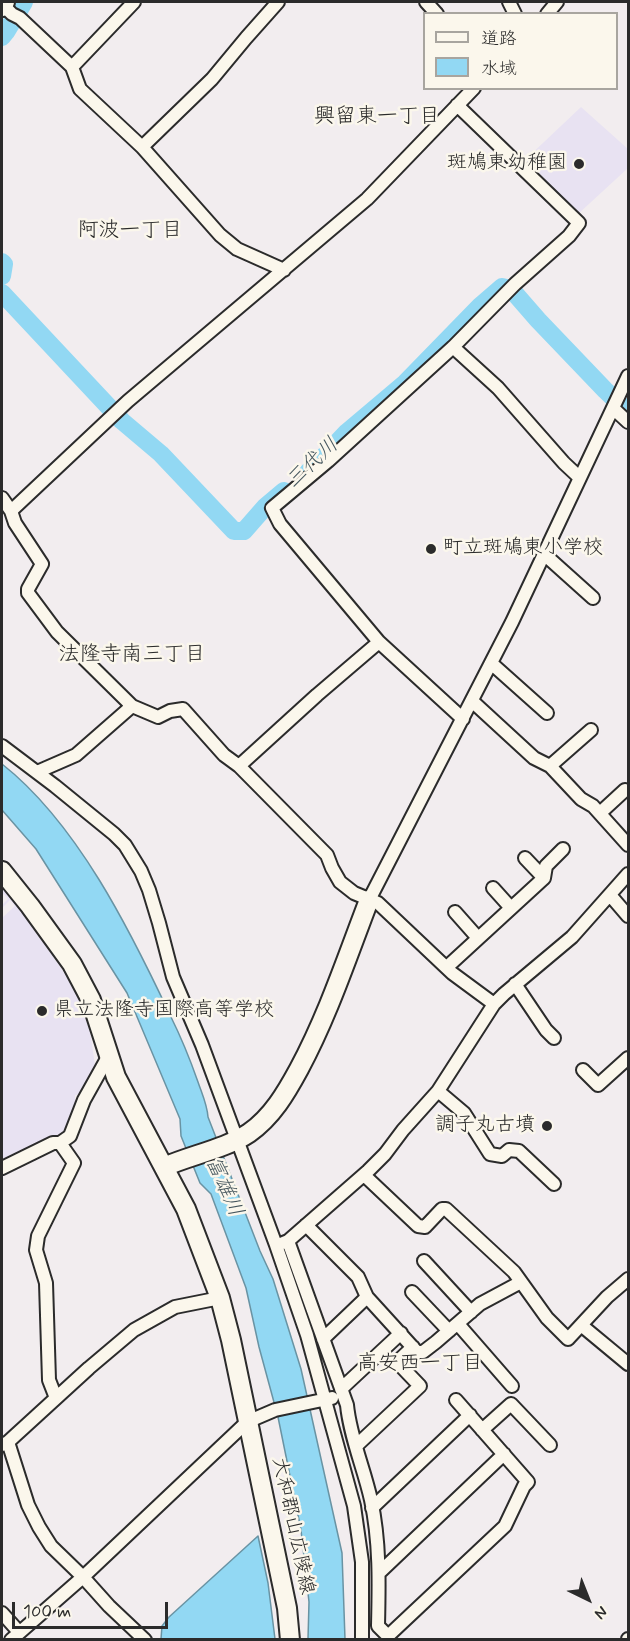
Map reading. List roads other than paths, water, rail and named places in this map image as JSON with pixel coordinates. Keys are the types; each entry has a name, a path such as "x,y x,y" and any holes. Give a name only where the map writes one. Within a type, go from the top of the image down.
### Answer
{"street":[{"path":"72,68 134,2"},
{"path":"142,147 212,79 279,2"},
{"path":"8,9 72,68 80,89 142,147 220,235 237,249 284,270"},
{"path":"11,512 114,415 368,199 472,90"},
{"path":"457,105 579,223 569,236 502,296 453,347 328,461 272,508 280,524 379,642 463,719"},
{"path":"453,347 498,388 580,478"},
{"path":"168,1165 235,1141 248,1134 271,1113 292,1082 322,1024 369,900 491,663 628,376"},
{"path":"616,403 628,422"},
{"path":"2,498 15,523 42,564 28,593 57,632 132,706 158,717 170,711 183,709 224,755 239,766 327,855 340,882 354,893 378,903 461,980 494,1004"},
{"path":"544,554 593,598"},
{"path":"239,766 379,642"},
{"path":"491,663 547,714"},
{"path":"472,701 534,758 550,766 581,799 600,813 628,845"},
{"path":"37,772 76,755 132,706"},
{"path":"550,766 591,730"},
{"path":"2,746 114,834 125,845 141,871 149,890 173,977 276,1245 307,1335 323,1400 349,1485 360,1546 363,1580 362,1640"},
{"path":"600,813 625,790"},
{"path":"447,967 544,878 546,866 563,849"},
{"path":"525,858 544,878"},
{"name":"大和郡山広陵線","path":"2,871 72,964 91,1000 116,1077 168,1165 220,1298 231,1340 287,1608 290,1640"},
{"path":"276,1245 288,1241 385,1154 438,1091 494,1004 572,938 628,877"},
{"path":"493,888 511,908"},
{"path":"610,895 628,916"},
{"path":"455,912 478,938"},
{"path":"515,984 546,1030 554,1038"},
{"path":"2,1168 53,1143 60,1143 69,1136 84,1100 108,1057"},
{"path":"583,1070 598,1085 628,1058"},
{"path":"438,1091 464,1113 490,1154 502,1156 509,1150 519,1151 554,1184"},
{"path":"56,1398 49,1380 46,1283 36,1250 38,1236 74,1163 60,1143"},
{"path":"364,1175 418,1226 426,1227 442,1209 446,1209 514,1272 547,1318 568,1339 608,1297 628,1280"},
{"path":"306,1225 358,1277 367,1297 417,1352 423,1352 480,1304 521,1282"},
{"path":"288,1241 342,1392 348,1422 357,1446 372,1508 379,1573 378,1626 388,1636 505,1526 528,1482 456,1400"},
{"path":"424,1261 471,1312"},
{"path":"412,1292 453,1328 512,1386"},
{"path":"324,1339 367,1297"},
{"path":"145,1640 51,1546 28,1505 5,1444 134,1330 175,1307 220,1298"},
{"path":"581,1325 628,1365"},
{"path":"2,1613 15,1636 83,1577 248,1422 275,1410 323,1400 342,1392 401,1333"},
{"path":"357,1446 420,1386 397,1362 413,1347"},
{"path":"482,1430 511,1404 550,1445"},
{"path":"372,1508 470,1415"},
{"path":"379,1573 504,1454"}],"water":[{"name":"富雄川","path":"2,764 29,788 78,847 119,914 189,1056 208,1117 273,1279 301,1369 342,1553 345,1639 308,1639 309,1602 301,1530 278,1417 246,1288 211,1194 200,1183 181,1136 180,1119 127,993 36,849 2,810"},
{"path":"258,1536 268,1583 275,1639 161,1639 162,1626 169,1617"}],"waterway":[{"name":"三代川","path":"2,37 24,2"},
{"name":"三代川","path":"2,262 4,264 2,276"},
{"name":"三代川","path":"308,472 347,432 405,383 480,306 502,287 511,289 538,320 628,412"},
{"name":"三代川","path":"2,293 122,421 161,454 234,531 244,531 265,507 284,491"}],"place":[{"name":"斑鳩東幼稚園","path":"579,164"},
{"name":"町立斑鳩東小学校","path":"431,549"},
{"name":"県立法隆寺国際高等学校","path":"42,1011"},
{"name":"調子丸古墳","path":"547,1126"}],"district":[{"name":"興留東一丁目","path":"377,118"},
{"name":"阿波一丁目","path":"130,232"},
{"name":"法隆寺南三丁目","path":"132,656"},
{"name":"高安西一丁目","path":"420,1365"}]}
